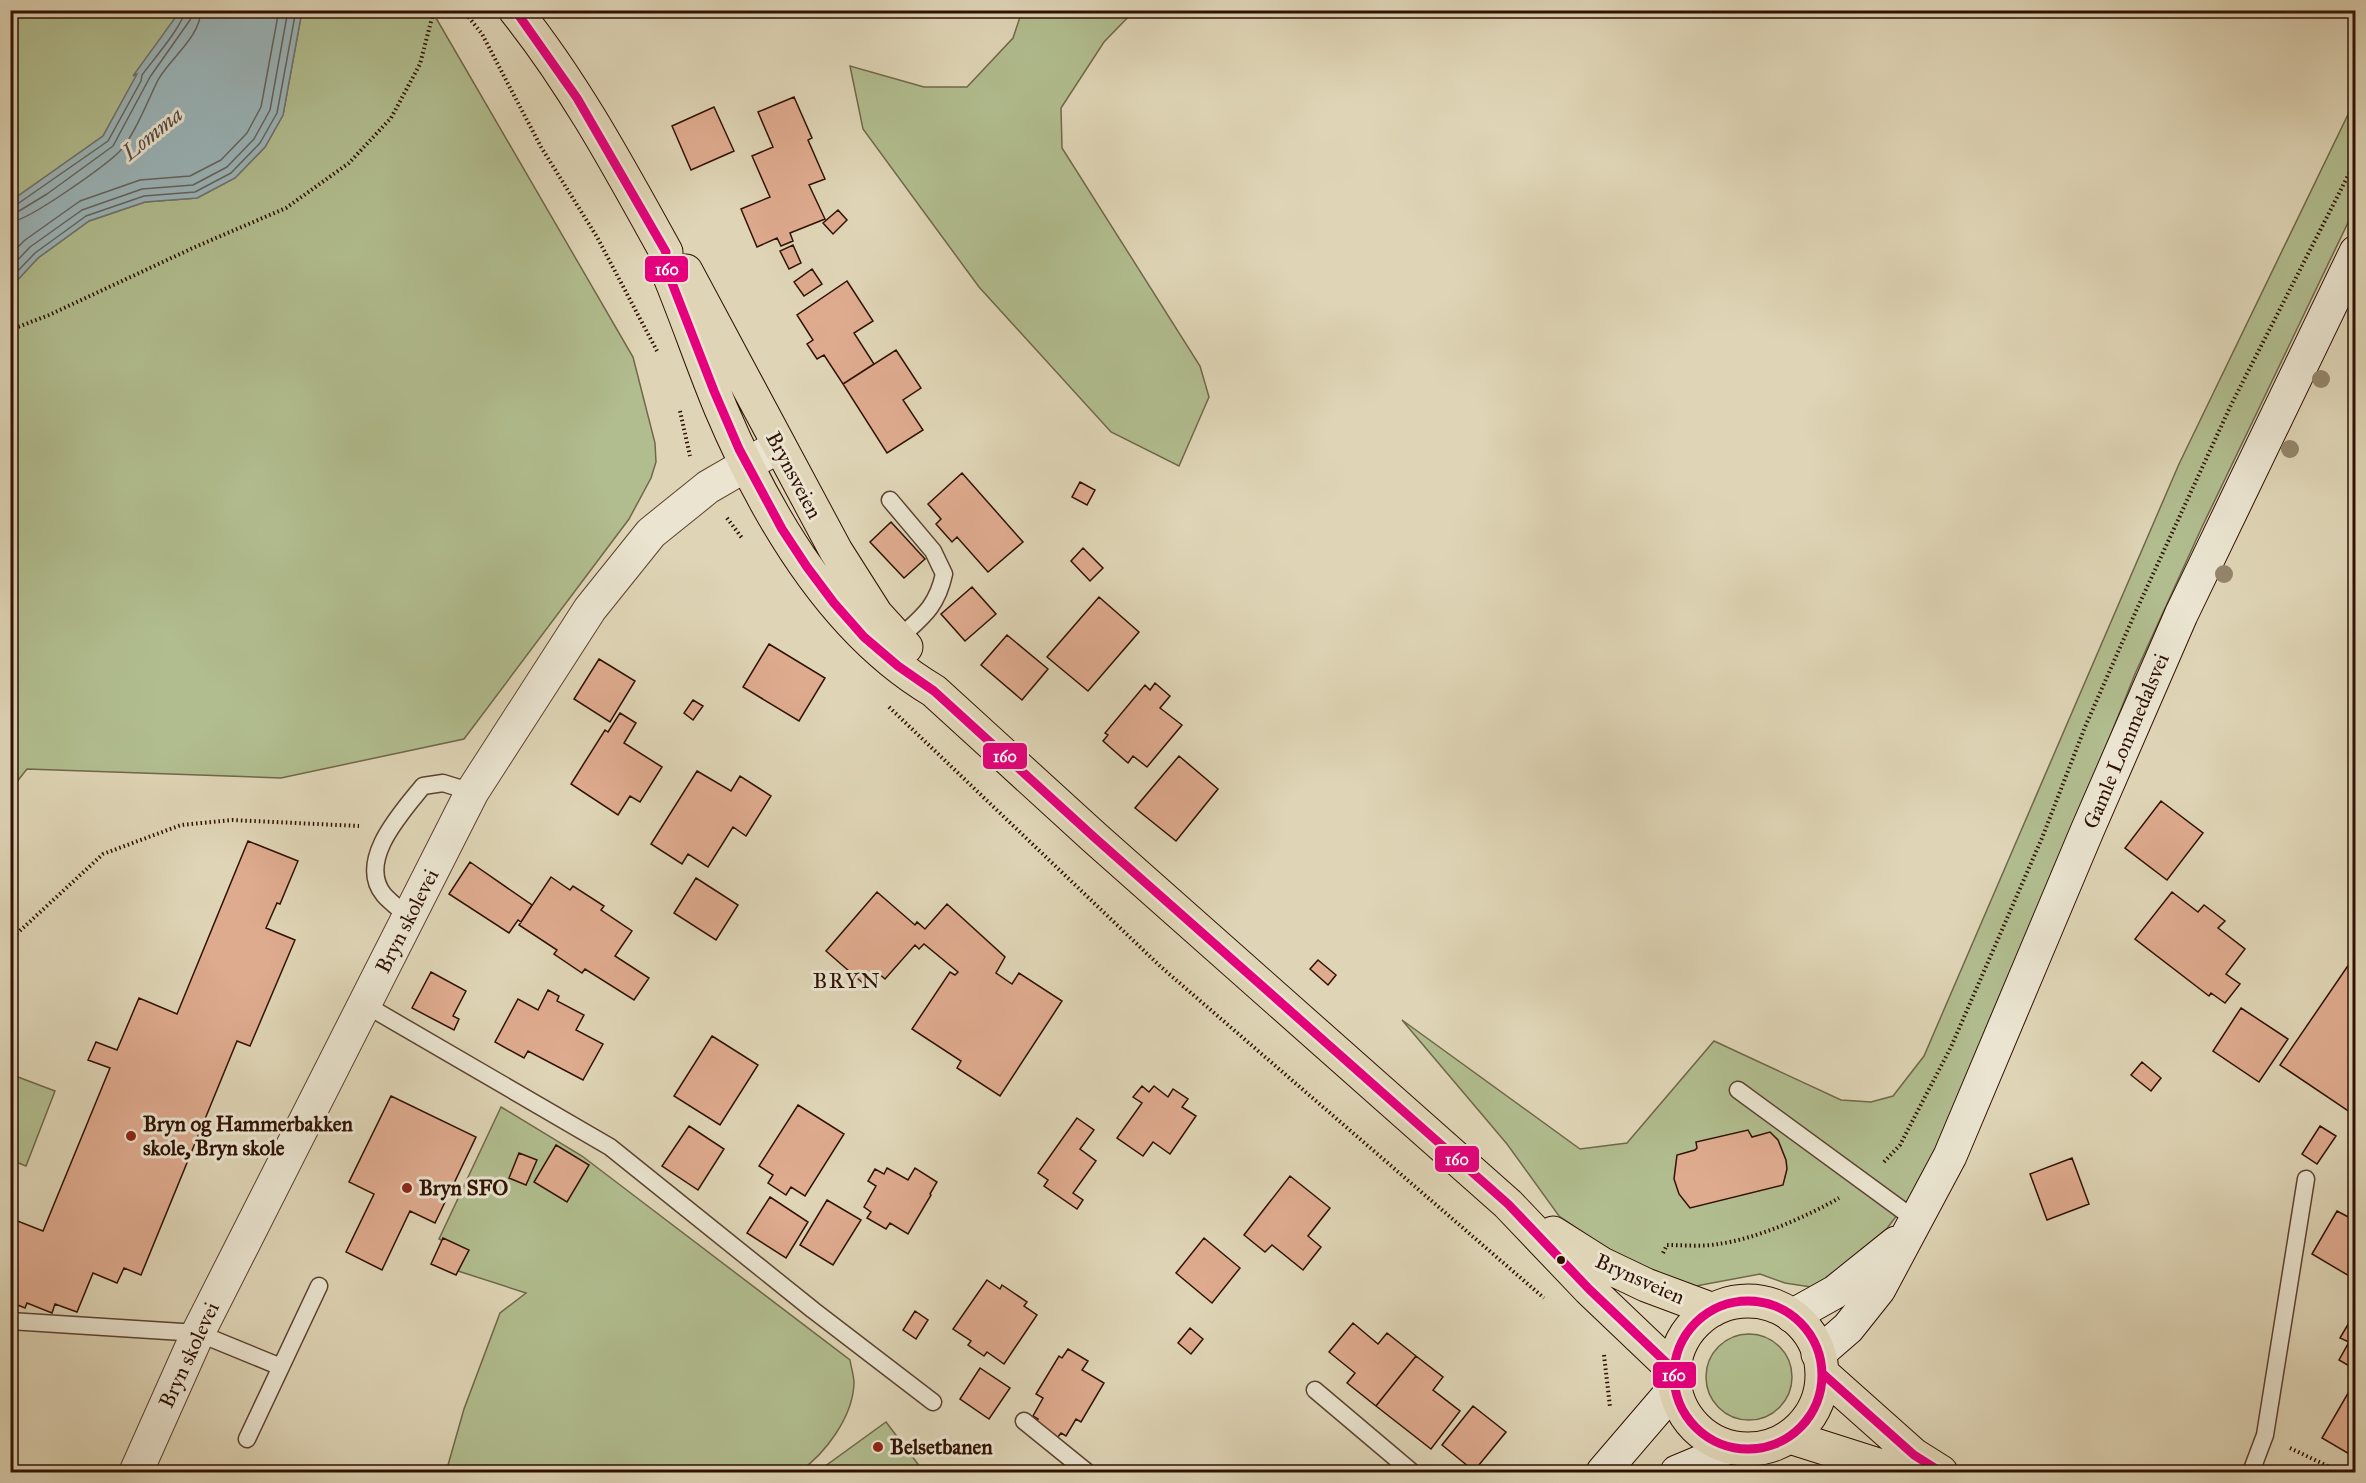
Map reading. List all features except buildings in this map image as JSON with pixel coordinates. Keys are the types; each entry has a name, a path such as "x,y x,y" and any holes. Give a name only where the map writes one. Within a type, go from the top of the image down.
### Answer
{"main road":[{"name":"Brynsveien","path":"515,10 553,61 610,151 666,252 664,265 722,411 775,517 814,579 849,620 891,646"},
{"name":"Brynsveien","path":"666,252 676,255 694,285 836,551 876,614 905,674 934,691 1095,838 1508,1204 1675,1379"},
{"name":"Brynsveien","path":"1508,1204 1602,1264 1646,1285 1713,1310"},
{"path":"1739,1301 1758,1302 1776,1307 1792,1316 1808,1332 1820,1363 1820,1391 1812,1413 1804,1424 1790,1437 1764,1447 1745,1449 1727,1447 1705,1435 1692,1424 1681,1407 1675,1379 1678,1352 1684,1338 1698,1321 1713,1310 1739,1301"},
{"path":"1820,1363 1914,1455 1941,1473"},
{"path":"1790,1437 1900,1473"}],"street":[{"name":"Gamle Lommedalsvei","path":"1820,1363 1879,1288 1950,1156 2181,615 2355,252"},
{"name":"Bryn skolevei","path":"136,1473 198,1334 472,792 590,609 651,533 708,487 779,446"},
{"name":"Gamle Lommedalsvei","path":"1792,1316 1835,1292 1912,1228"},
{"path":"1603,1473 1675,1379"},
{"path":"1677,1473 1727,1447"}],"lane":[{"path":"890,500 933,551 944,574 940,593 929,610 891,646"},
{"path":"409,917 384,895 376,880 375,862 390,827 423,786 443,783 472,792"},
{"path":"364,1004 610,1147 813,1310 933,1402"},
{"path":"1738,1090 1866,1182 1912,1228"},
{"path":"2251,1473 2265,1435 2306,1179"},
{"path":"247,1439 319,1286"},
{"path":"10,1320 198,1334 281,1367"},
{"path":"1315,1390 1412,1473"},
{"path":"1024,1421 1088,1473"}],"path":[{"path":"10,330 49,315 195,247 286,208 349,163 392,117 420,64 434,10"},
{"path":"463,10 482,34 541,147 597,237 660,357"},
{"path":"1667,1245 1718,1244 1761,1233 1813,1213 1866,1182 1900,1145 1951,1047 2042,838 2085,727 2231,405 2355,160"},
{"path":"679,407 690,458 694,465"},
{"path":"721,510 745,541"},
{"path":"885,703 1161,967 1550,1303"},
{"path":"10,940 103,854 181,825 232,820 390,827"},
{"path":"1603,1349 1611,1415"},
{"path":"2265,1435 2340,1473"}],"green space":[{"path":"11,11 180,11 138,73 103,136 11,201"},
{"path":"302,11 432,11 633,357 655,443 656,462 651,478 629,519 464,739 281,778 27,769 11,789 11,287 38,258 89,221 145,202 197,198 235,178 265,147 283,115"},
{"path":"1022,11 1134,11 1104,42 1061,108 1062,148 1200,366 1209,397 1179,466 1111,432 979,287 863,129 850,66 924,87 967,87 1013,38"},
{"path":"2355,100 2355,208 2202,527 2135,674 2070,837 1920,1184 1874,1246 1844,1268 1811,1287 1785,1283 1760,1274 1696,1286 1638,1266 1559,1216 1507,1144 1402,1020 1580,1149 1627,1143 1714,1041 1841,1100 1871,1102 1893,1096 1924,1056 2179,464"},
{"path":"10,1074 55,1091 26,1166 11,1160"},
{"path":"501,1107 582,1156 850,1360 854,1383 849,1409 828,1445 809,1464 799,1472 446,1472 464,1409 500,1313 526,1293 458,1271 466,1254 439,1239"},
{"path":"1749,1334 1766,1337 1780,1346 1789,1360 1792,1377 1789,1394 1780,1408 1766,1417 1749,1420 1732,1417 1718,1408 1709,1394 1706,1377 1709,1360 1718,1346 1732,1337"},
{"name":"Belsetbanen","path":"886,1422 924,1472 817,1472"}],"water":[{"name":"Lomma","path":"180,11 302,11 283,115 265,147 235,178 197,198 145,202 89,221 38,258 11,287 11,201 103,136 137,74 133,76"}],"transit line":[{"name":"160","path":"515,10 577,98 666,252 665,265 739,449 782,529 834,603 864,637 898,666 934,691 1095,838 1508,1204 1589,1289 1674,1370"},
{"name":"160","path":"1748,1301 1776,1307 1800,1323 1816,1347 1822,1375 1816,1403 1800,1427 1776,1443 1748,1449 1720,1443 1696,1427 1680,1403 1674,1375 1680,1347 1696,1323 1720,1307 1748,1301"},
{"name":"160","path":"1822,1373 1914,1455 1941,1472"}],"place":[{"name":"Bryn og Hammerbakken skole, Bryn skole","path":"131,1136"},
{"name":"Bryn SFO","path":"407,1188"},
{"name":"Belsetbanen","path":"878,1447"}],"district":[{"name":"BRYN","path":"847,980"}]}
